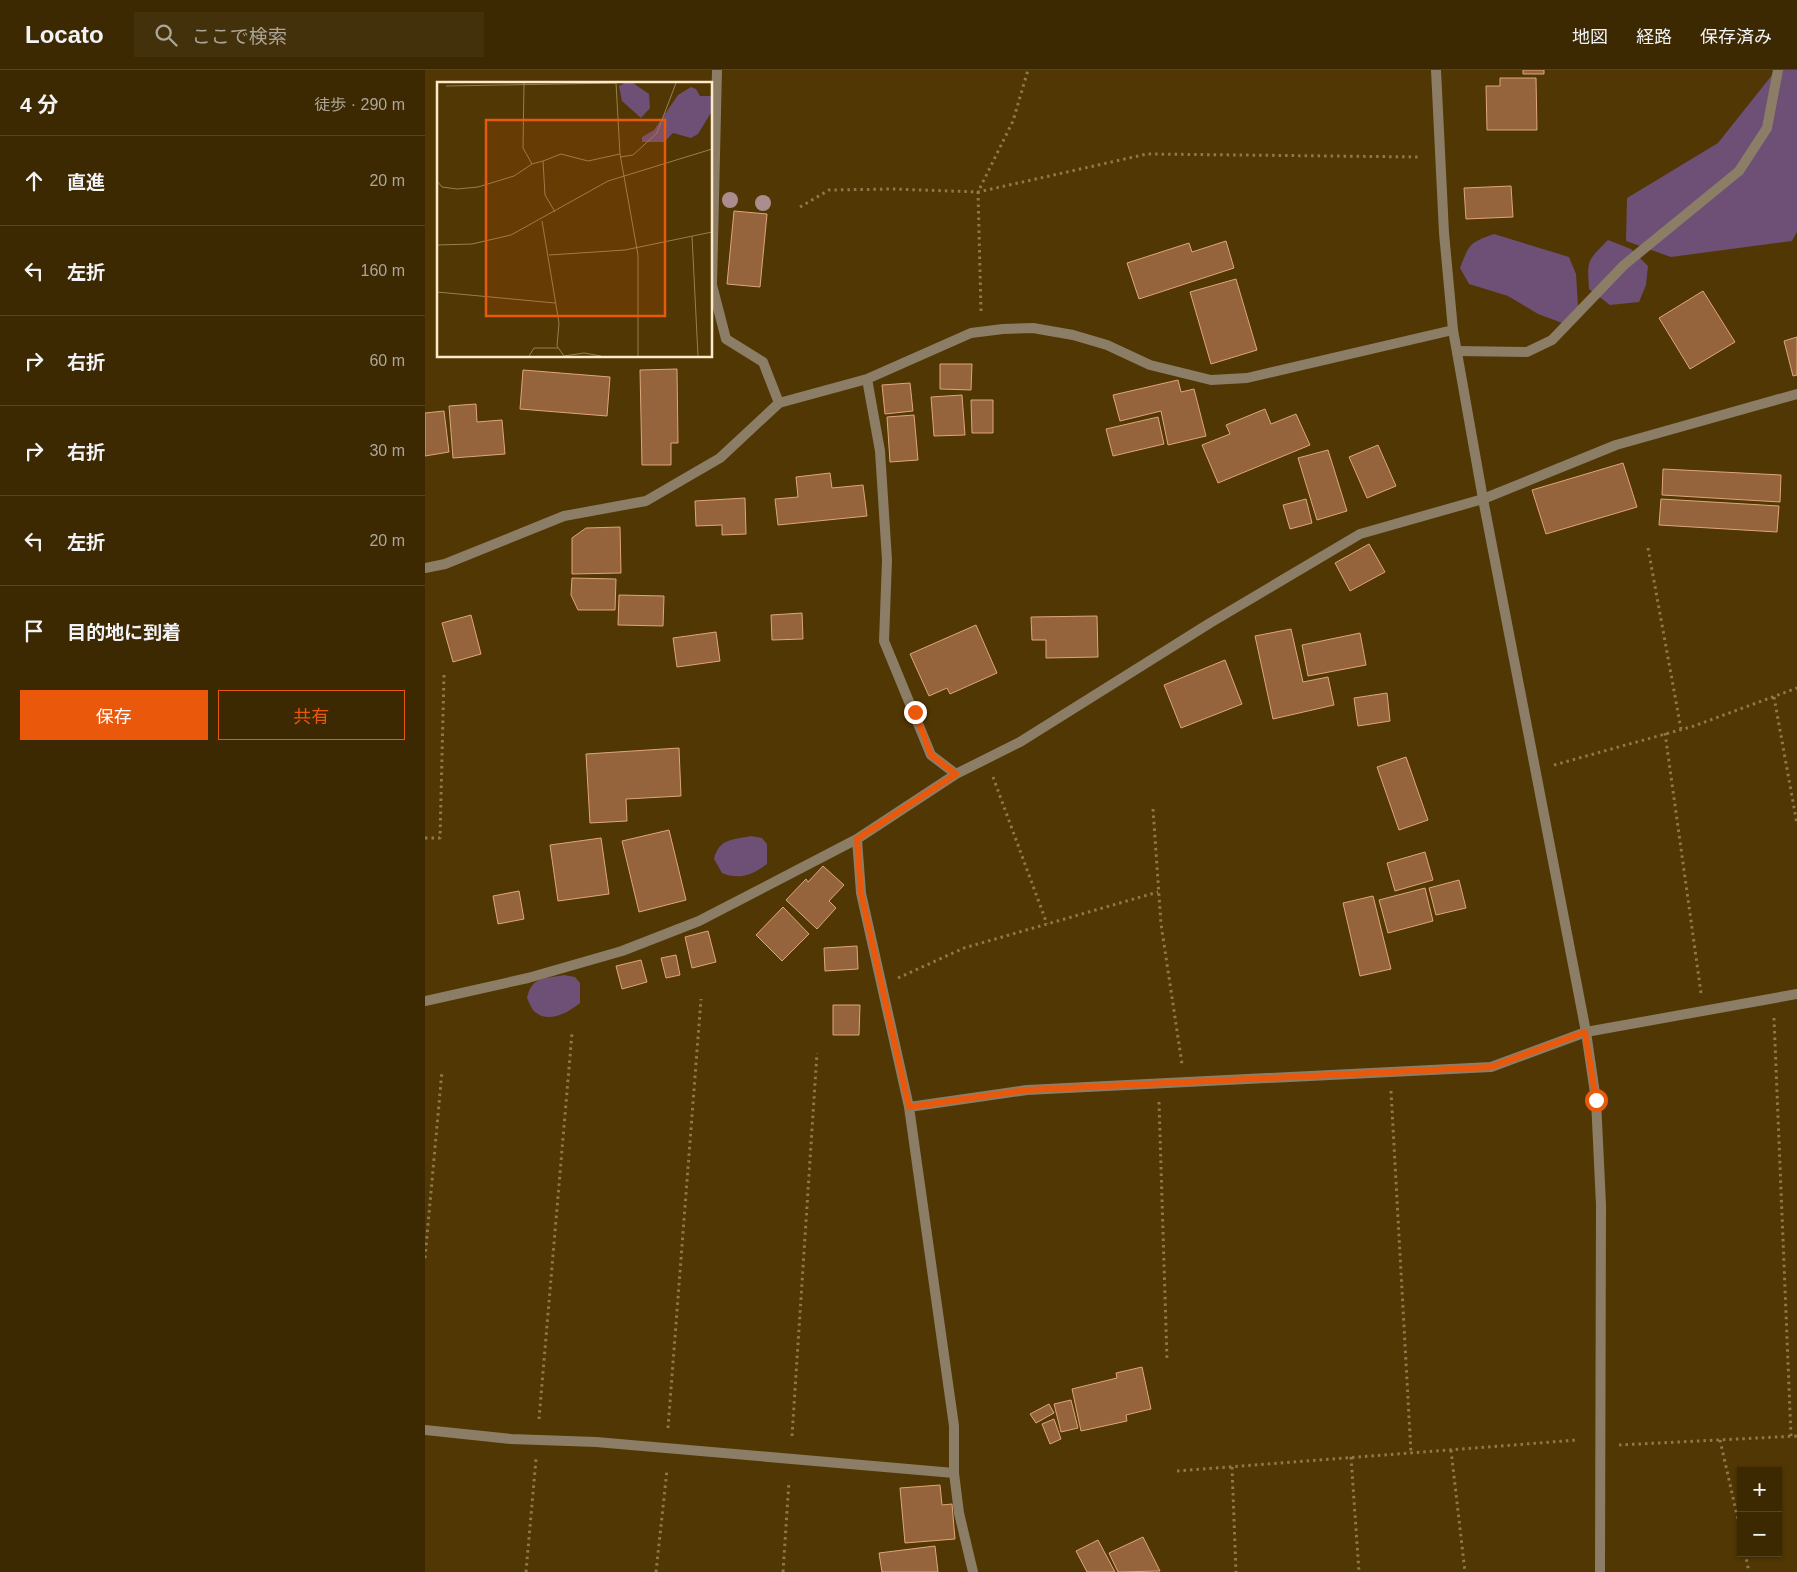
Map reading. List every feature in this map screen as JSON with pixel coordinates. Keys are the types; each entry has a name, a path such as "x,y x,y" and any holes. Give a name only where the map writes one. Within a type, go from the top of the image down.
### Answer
{"street":[{"path":"713,242 717,70"},
{"path":"1436,70 1444,233 1453,330 1483,499 1585,1032 1596,1100 1601,1205 1600,1572"},
{"path":"1457,351 1527,352 1552,340 1624,265 1739,171 1767,128 1778,70"},
{"path":"713,289 726,339 763,362 779,403"},
{"path":"425,568 445,564 564,516 646,501 720,458 779,403 867,380 971,333 1033,328 1107,345 1149,365 1211,380 1247,378 1453,330"},
{"path":"867,380 880,452 887,560 884,641 931,755 956,774"},
{"path":"425,1001 528,978 622,951 699,922 857,839 956,774 1020,742 1210,623 1360,534 1483,499 1616,445 1797,394"},
{"path":"857,839 861,893 909,1107 954,1426 954,1473 959,1513 973,1572"},
{"path":"909,1107 1027,1090 1491,1067 1585,1032 1797,994"},
{"path":"425,1430 511,1439 596,1442 954,1473"}],"path":[{"path":"981,311 978,192 1013,121 1028,70"},
{"path":"800,207 829,190 894,189 978,192 1147,154 1420,157"},
{"path":"1648,548 1681,729"},
{"path":"425,838 440,838 443,675"},
{"path":"1546,768 1681,729 1797,688"},
{"path":"1774,696 1797,824"},
{"path":"1665,734 1701,999"},
{"path":"993,777 1047,924"},
{"path":"1153,809 1161,924 1183,1069"},
{"path":"897,979 964,948 1158,892"},
{"path":"668,1428 701,999"},
{"path":"1774,1014 1791,1436"},
{"path":"539,1419 573,1033"},
{"path":"792,1436 817,1053"},
{"path":"425,1258 442,1071"},
{"path":"1391,1085 1411,1453"},
{"path":"1159,1102 1167,1360"},
{"path":"1611,1446 1797,1436"},
{"path":"1177,1471 1577,1440"},
{"path":"1720,1440 1737,1515"},
{"path":"1451,1450 1465,1572"},
{"path":"527,1572 536,1458"},
{"path":"1351,1458 1359,1572"},
{"path":"1232,1467 1236,1572"},
{"path":"656,1572 667,1470"},
{"path":"783,1572 789,1481"},
{"path":"1746,1557 1749,1572"}],"shaded area":[{"path":"1776,70 1797,70 1797,232 1792,241 1671,257 1626,241 1627,198 1718,143"},
{"path":"1494,234 1569,257 1576,274 1578,306 1565,324 1538,314 1508,296 1469,284 1460,268 1466,253 1475,242"},
{"path":"1608,240 1631,249 1648,266 1646,285 1639,302 1610,305 1589,289 1588,272 1590,262 1596,252"},
{"path":"751,836 762,838 767,844 767,864 756,871 740,876 722,873 714,859 719,847 733,839"},
{"path":"564,975 575,977 580,983 580,1003 565,1013 552,1017 546,1017 535,1012 527,998 532,986 545,978"}],"building":[{"path":"1523,70 1544,70 1544,74 1523,74"},
{"path":"1500,78 1536,78 1537,130 1487,130 1486,86 1500,86"},
{"path":"1511,186 1513,217 1466,219 1464,188"},
{"path":"734,211 767,214 760,287 727,284"},
{"path":"1226,241 1234,268 1139,299 1127,263 1189,243 1192,252"},
{"path":"1236,279 1257,350 1211,364 1190,292"},
{"path":"1703,291 1735,342 1690,369 1659,318"},
{"path":"1797,337 1797,375 1793,376 1784,341"},
{"path":"940,364 972,364 971,390 940,389"},
{"path":"677,369 678,443 671,443 671,465 642,465 640,370"},
{"path":"523,370 610,377 607,416 520,409"},
{"path":"1178,380 1181,392 1194,389 1206,436 1168,445 1161,411 1120,421 1113,395"},
{"path":"910,383 913,411 885,414 882,385"},
{"path":"962,395 965,435 934,436 931,397"},
{"path":"971,400 993,400 993,433 972,433"},
{"path":"476,404 477,422 502,420 505,454 453,458 449,406"},
{"path":"1265,409 1271,424 1296,414 1310,445 1218,483 1202,445 1230,434 1226,425"},
{"path":"444,411 449,452 425,456 425,413"},
{"path":"914,415 918,460 890,462 887,417"},
{"path":"1158,417 1164,444 1113,456 1106,429"},
{"path":"1378,445 1396,486 1367,498 1349,457"},
{"path":"1328,450 1347,511 1317,520 1298,458"},
{"path":"1623,463 1637,507 1546,534 1532,490"},
{"path":"1663,469 1781,475 1780,502 1662,495"},
{"path":"830,473 832,488 863,485 867,516 778,525 775,499 798,497 796,477"},
{"path":"745,498 746,534 722,535 722,525 696,526 695,501"},
{"path":"1306,499 1312,523 1290,529 1283,505"},
{"path":"1661,499 1779,506 1777,532 1659,525"},
{"path":"620,527 621,573 572,574 572,538 586,528"},
{"path":"1369,544 1385,572 1350,591 1335,563"},
{"path":"572,578 616,579 615,610 578,610 571,595"},
{"path":"619,595 664,596 663,626 618,625"},
{"path":"802,613 803,639 772,640 771,615"},
{"path":"471,615 481,654 453,662 442,623"},
{"path":"1097,616 1098,657 1046,658 1046,640 1032,640 1031,617"},
{"path":"976,625 997,673 950,694 947,688 929,696 910,654"},
{"path":"1291,629 1303,682 1328,677 1334,705 1273,719 1255,636"},
{"path":"716,632 720,661 677,667 673,638"},
{"path":"1360,633 1366,665 1308,676 1302,645"},
{"path":"1225,660 1242,704 1181,728 1164,685"},
{"path":"1387,693 1390,721 1358,726 1354,698"},
{"path":"679,748 681,796 626,799 627,821 590,823 586,754"},
{"path":"1406,757 1428,820 1399,830 1377,767"},
{"path":"669,830 686,900 639,912 622,841"},
{"path":"601,838 609,894 558,901 550,845"},
{"path":"1425,852 1433,880 1395,891 1387,863"},
{"path":"823,866 844,885 829,901 836,908 817,929 786,900 806,879 808,882"},
{"path":"1459,880 1466,908 1436,915 1429,888"},
{"path":"1425,888 1433,921 1388,933 1379,900"},
{"path":"519,891 524,919 498,924 493,896"},
{"path":"1373,896 1391,969 1360,976 1343,903"},
{"path":"783,907 809,934 782,961 756,935"},
{"path":"708,931 716,962 692,968 685,937"},
{"path":"857,946 858,969 825,971 824,948"},
{"path":"676,955 680,975 666,978 661,958"},
{"path":"641,960 647,982 622,989 616,966"},
{"path":"833,1005 860,1005 859,1035 833,1035"},
{"path":"1142,1367 1151,1409 1126,1415 1127,1421 1081,1431 1072,1389 1117,1378 1116,1373"},
{"path":"1071,1400 1078,1428 1061,1432 1054,1404"},
{"path":"1049,1404 1054,1413 1036,1423 1030,1414"},
{"path":"1054,1419 1061,1439 1050,1444 1042,1424"},
{"path":"940,1485 942,1505 952,1504 955,1539 905,1543 900,1488"},
{"path":"1143,1537 1160,1571 1118,1572 1109,1553"},
{"path":"1098,1540 1115,1572 1087,1572 1076,1551"},
{"path":"935,1546 938,1572 882,1572 879,1553"}],"route":[{"path":"915,712 931,755 956,774 857,839 861,893 909,1107 1027,1090 1462,1070 1491,1067 1585,1032 1596,1100"}]}
